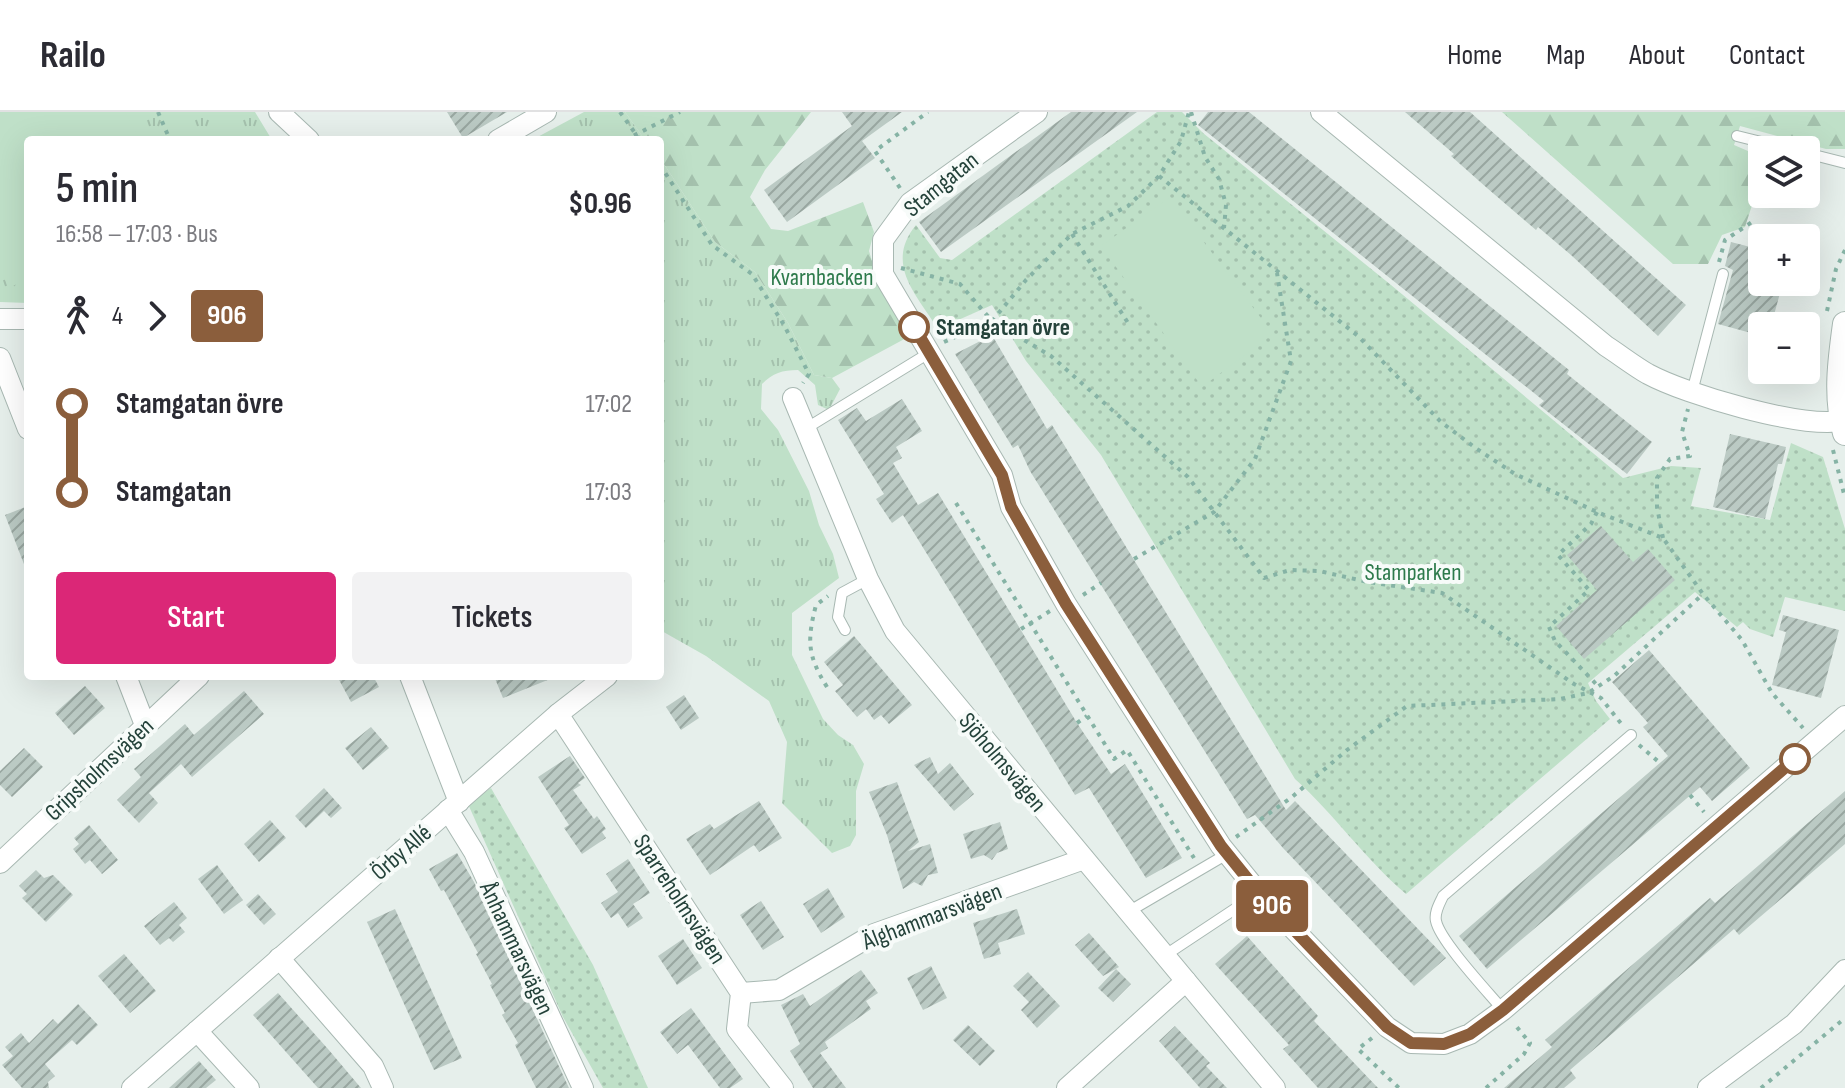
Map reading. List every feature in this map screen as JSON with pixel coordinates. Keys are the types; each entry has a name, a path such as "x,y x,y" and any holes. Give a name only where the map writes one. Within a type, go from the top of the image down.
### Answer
{"street":[{"path":"279,112 305,136"},
{"path":"505,136 546,112"},
{"name":"Stamgatan","path":"1037,112 910,203 883,240 883,274 1002,475 1011,507 1066,604 1224,850 1259,893 1387,1027 1411,1043 1444,1044 1470,1034 1503,1010 1845,716"},
{"path":"1321,112 1606,346 1648,374 1692,392 1789,419 1843,427 1839,369 1845,324"},
{"path":"0,319 24,319"},
{"path":"0,358 24,419"},
{"name":"Sjöholmsvägen","path":"793,398 868,579 895,631 1272,1087"},
{"path":"128,680 145,725"},
{"name":"Gripsholmsvägen","path":"0,863 195,680"},
{"name":"Ånhammarsvägen","path":"411,680 453,806 583,1088"},
{"name":"Örby Allé","path":"132,1088 558,714 602,680"},
{"name":"Sparreholmsvägen","path":"558,714 741,993"},
{"name":"Älghammarsvägen","path":"741,993 779,990 874,934 1084,859"},
{"path":"279,958 373,1066 383,1088"},
{"path":"1708,1088 1794,1024 1845,970"},
{"path":"1067,1088 1186,981"},
{"path":"741,993 737,1029 783,1088"},
{"path":"197,1031 249,1088"}],"lane":[{"path":"1737,136 1748,139"},
{"path":"1820,157 1845,163"},
{"path":"1692,392 1723,274"},
{"path":"805,429 929,353"},
{"path":"845,630 838,617 842,593 868,579"},
{"path":"1503,1010 1451,948 1436,921 1437,908 1443,896 1631,735"},
{"path":"1128,912 1224,850"},
{"path":"1164,956 1259,893"}],"path":[{"path":"158,112 168,136"},
{"path":"620,112 637,136"},
{"path":"641,136 680,112"},
{"path":"910,203 875,151 928,112"},
{"path":"929,353 941,344 992,321 1026,280 1072,234 1128,206 1159,176 1181,141 1190,112"},
{"path":"1190,112 1205,157 1219,179 1226,205 1224,228"},
{"path":"664,171 712,245 752,274 784,325 809,374 793,398"},
{"path":"1159,176 1358,336 1441,422 1515,474 1663,538"},
{"path":"1725,240 1752,222"},
{"path":"1072,234 1128,323"},
{"path":"896,267 960,284 992,321 1051,356 1188,477 1264,578 1290,570 1319,571 1442,593 1588,693 1601,698 1647,755 1660,763"},
{"path":"1134,559 1214,512 1255,459 1291,361 1277,271"},
{"path":"1692,392 1682,432 1690,456 1670,459 1657,478 1657,507 1663,538 1703,594 1742,640 1772,693 1815,742"},
{"path":"956,503 1114,759 1127,750 1194,859 1224,850 1347,750 1407,706 1547,700 1588,693 1614,676 1703,594"},
{"path":"1597,512 1591,524 1558,555 1589,590 1549,627 1555,641 1598,686"},
{"path":"964,536 972,530"},
{"path":"827,687 816,670 808,648 812,622 816,605 825,597 842,593"},
{"path":"1077,723 1087,716"},
{"path":"1486,1088 1524,1054 1530,1043 1503,1010"},
{"path":"1761,1088 1845,1018"},
{"path":"1387,1027 1358,1049 1399,1088"}],"green space":[{"path":"0,112 255,112 270,136 24,136 24,303 0,302"},
{"path":"0,112 125,112 138,136 24,136 24,279 10,288 0,271"},
{"path":"584,112 625,112 642,136 539,136"},
{"name":"Kvarnbacken","path":"625,112 811,112 765,170 750,197 771,229 788,231 863,202 874,232 869,251 876,274 910,336 832,378 814,375 788,323 755,272 715,242 664,164 664,136 642,136"},
{"name":"Stamparken","path":"1157,112 1182,112 1203,133 1623,478 1671,466 1701,468 1691,506 1770,520 1791,443 1823,457 1845,529 1845,611 1785,597 1773,637 1750,629 1743,622 1737,627 1695,592 1588,683 1596,701 1610,719 1406,894 1295,779 1101,455 1026,361 992,305 938,329 907,279 903,253 916,225 940,258 952,260"},
{"path":"1502,112 1845,112 1845,149 1820,147 1820,136 1777,136 1740,126 1734,145 1748,151 1748,208 1751,208 1745,227 1722,235 1708,264 1673,264"},
{"path":"664,164 715,242 755,272 788,323 814,375 832,378 840,389 829,410 818,405 815,385 798,370 782,372 762,384 761,409 778,430 809,491 839,578 792,613 792,655 823,719 853,745 864,764 856,791 856,835 850,846 832,853 782,803 787,742 769,701 706,656 664,632"},
{"path":"1170,197 1273,334 1202,387 1101,246"},
{"path":"491,788 593,965 648,1088 603,1088 563,1017 468,804"}],"building":[{"path":"447,112 507,112 466,136 462,136"},
{"path":"842,112 902,112 862,141 875,158 787,222 764,190 852,126"},
{"path":"1071,112 1137,112 941,252 919,222"},
{"path":"1208,112 1249,112 1569,370 1567,374 1652,442 1627,474 1539,405 1544,401 1198,125"},
{"path":"1405,112 1470,112 1686,305 1658,336 1571,255 1487,188 1451,156 1454,154"},
{"path":"1731,242 1748,246 1748,296 1779,296 1775,312 1748,312 1748,332 1718,324 1733,270 1725,266"},
{"path":"992,335 1047,429 1052,425 1286,810 1295,801 1446,958 1414,986 1255,815 1247,819 1030,471 1018,445 1013,448 955,354"},
{"path":"902,399 922,431 896,447 902,458 893,463 918,505 938,493 1111,774 1125,764 1182,858 1146,878 1089,788 1075,795 903,515 892,523 876,499 884,494 838,420 857,408 866,421"},
{"path":"1730,434 1786,447 1782,464 1778,464 1765,519 1713,507"},
{"path":"24,508 24,564 5,515"},
{"path":"1601,526 1633,562 1648,549 1675,580 1584,659 1556,626 1597,590 1567,555"},
{"path":"1783,615 1839,630 1821,698 1772,685 1786,632 1779,630"},
{"path":"854,636 912,705 889,724 881,715 874,720 866,709 857,717 835,691 843,685 824,662"},
{"path":"1649,650 1750,768 1712,801 1700,787 1487,969 1459,936 1668,756 1643,727 1648,723 1612,682"},
{"path":"339,680 375,680 379,687 351,702"},
{"path":"496,680 548,680 503,698"},
{"path":"85,686 105,708 74,735 55,713"},
{"path":"244,691 264,714 192,777 181,764 149,793 158,803 139,823 117,800 141,777 134,769 185,724 194,735"},
{"path":"684,695 699,718 681,730 666,707"},
{"path":"371,727 389,748 363,770 345,748"},
{"path":"24,748 43,767 12,797 0,785 0,771"},
{"path":"570,756 585,778 573,790 594,819 597,816 606,829 602,832 606,838 582,854 564,828 569,825 538,777"},
{"path":"930,757 938,774 950,763 974,794 954,811 914,765"},
{"path":"897,782 919,842 908,851 930,844 938,873 928,875 922,886 914,882 903,889 887,835 869,792"},
{"path":"324,788 342,808 331,818 324,811 306,828 295,816"},
{"path":"1845,791 1845,844 1739,935 1734,929 1570,1070 1576,1078 1564,1088 1504,1088 1552,1047 1545,1040 1710,898 1715,903"},
{"path":"759,801 782,838 759,852 754,845 710,875 686,839 710,824 714,829"},
{"path":"270,820 286,838 259,862 244,844"},
{"path":"1000,822 1008,849 997,853 992,860 984,855 971,859 963,834"},
{"path":"89,825 118,860 102,874 90,860 85,864 73,849 79,844 74,838"},
{"path":"457,853 474,882 569,1088 536,1088 515,1045 518,1043 502,1015 505,1013 478,953 429,869"},
{"path":"628,859 650,893 633,904 643,918 628,928 618,913 611,918 601,903 618,892 606,874"},
{"path":"217,865 243,900 224,914 198,879"},
{"path":"36,870 44,878 53,875 73,895 46,922 22,898 27,894 19,886"},
{"path":"828,888 845,917 821,933 803,904"},
{"path":"258,894 276,914 264,925 246,905"},
{"path":"761,901 784,937 763,950 740,915"},
{"path":"174,902 187,918 179,925 185,932 173,942 169,938 160,945 144,926"},
{"path":"395,909 462,1058 434,1070 367,922"},
{"path":"1017,909 1025,934 998,943 1001,954 984,959 973,923"},
{"path":"1089,933 1119,967 1103,976 1075,945"},
{"path":"1247,936 1318,1016 1314,1021 1378,1088 1318,1088 1283,1049 1289,1045 1215,964"},
{"path":"683,939 702,968 677,985 658,956"},
{"path":"124,954 156,991 130,1013 98,976"},
{"path":"931,966 947,998 923,1010 907,978"},
{"path":"1116,969 1131,984 1113,1002 1098,988"},
{"path":"861,970 878,993 866,1001 871,1009 825,1042 828,1048 820,1053 846,1088 813,1088 790,1051 800,1044 781,1005 803,994 810,1006"},
{"path":"1028,972 1060,1006 1037,1028 1021,1010 1029,1002 1013,986"},
{"path":"278,993 361,1088 318,1088 253,1015"},
{"path":"78,1004 98,1025 77,1045 72,1040 45,1064 55,1076 48,1082 49,1088 22,1088 2,1065 13,1056 5,1047 21,1033 29,1043 53,1019 58,1024"},
{"path":"691,1008 743,1079 730,1088 720,1088 688,1045 677,1054 660,1032"},
{"path":"968,1025 995,1051 980,1066 953,1040"},
{"path":"1175,1026 1210,1063 1206,1066 1227,1088 1200,1088 1159,1041"},
{"path":"199,1061 216,1080 206,1088 169,1088"}],"bus line":[{"name":"906","path":"914,327 1002,475 1011,507 1066,604 1227,854 1259,893 1387,1027 1411,1043 1444,1044 1470,1034 1503,1010 1795,759"}],"place":[{"name":"Stamgatan övre","path":"914,327"}]}
